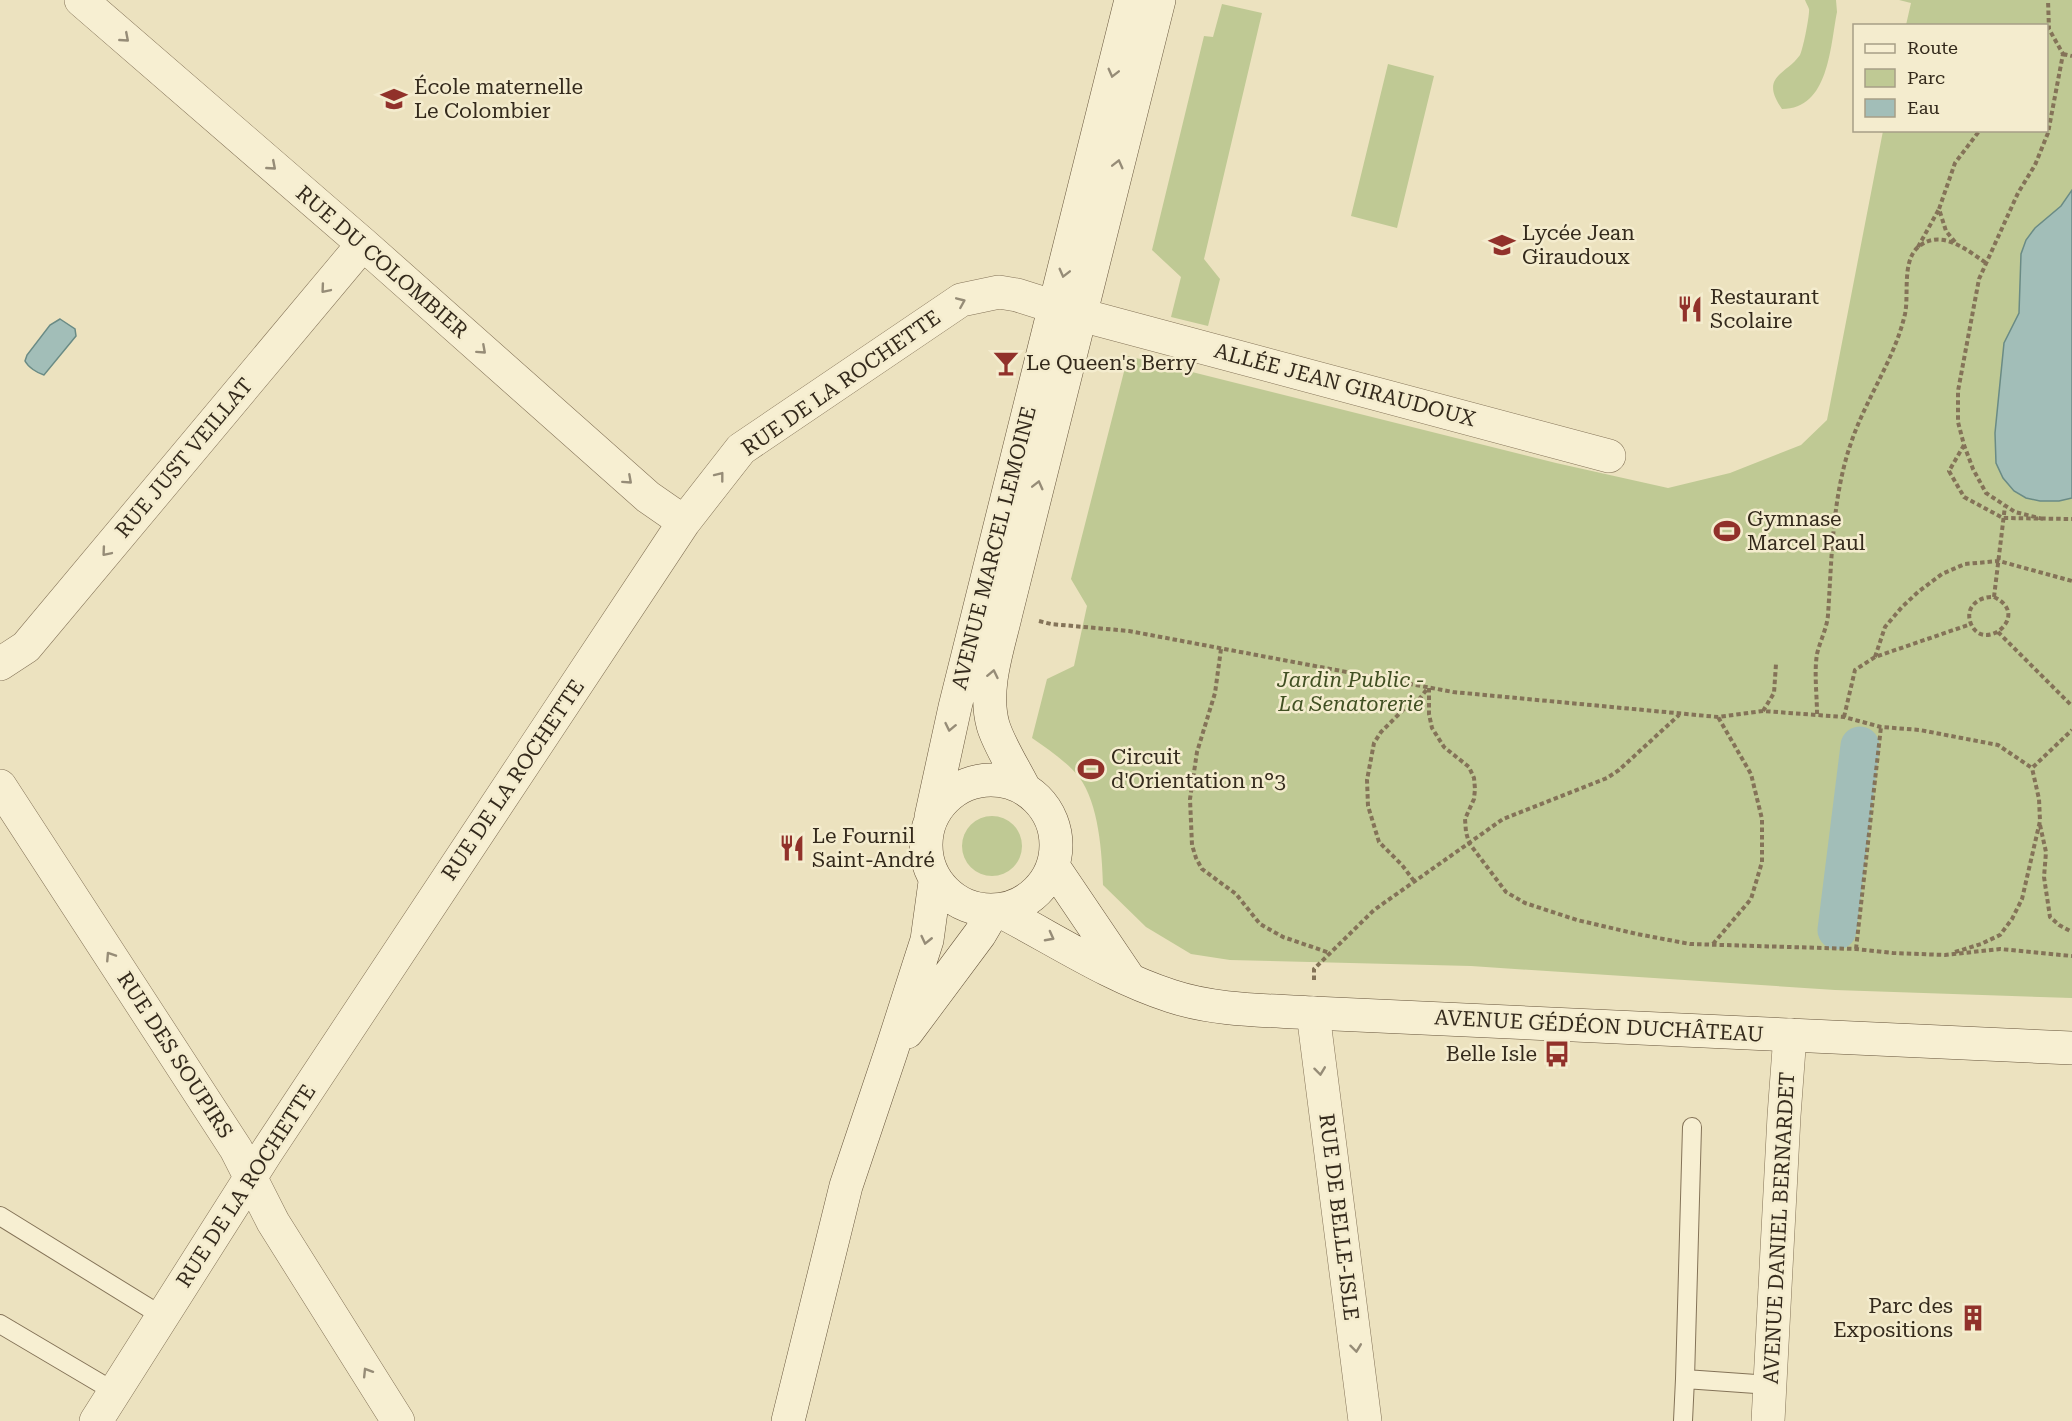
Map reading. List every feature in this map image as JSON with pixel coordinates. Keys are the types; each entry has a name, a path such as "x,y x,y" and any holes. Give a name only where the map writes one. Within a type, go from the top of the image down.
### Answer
{"street":[{"name":"RUE DU COLOMBIER","path":"81,0 363,244 648,497 684,522"},
{"name":"AVENUE MARCEL LEMOINE","path":"1024,788 993,726 990,711 990,684 1131,0"},
{"name":"AVENUE MARCEL LEMOINE","path":"931,817 955,707 1159,0"},
{"name":"RUE JUST VEILLAT","path":"0,664 26,647 363,244"},
{"name":"RUE DE LA ROCHETTE","path":"96,1421 250,1176 684,522 741,449 961,300 999,292 1017,295 1068,311"},
{"name":"ALLÉE JEAN GIRAUDOUX","path":"1068,311 1609,456"},
{"path":"788,1421 846,1186 927,940 935,882 926,853 926,835 931,817 952,792 961,786 982,780 1004,780 1024,788 1049,814 1055,831 1053,866 1044,883 1031,897 1016,906 981,910 951,897 935,882"},
{"name":"RUE DES SOUPIRS","path":"0,786 236,1149 273,1222 398,1421"},
{"path":"1053,866 1130,981"},
{"path":"891,1052 996,910"},
{"name":"AVENUE GÉDÉON DUCHÂTEAU","path":"996,910 1130,981 1172,997 1215,1006 1312,1013 2072,1048"},
{"name":"RUE DE BELLE-ISLE","path":"1312,1013 1365,1421"},
{"name":"AVENUE DANIEL BERNARDET","path":"1768,1421 1790,1035"}],"lane":[{"path":"1683,1421 1692,1127"},
{"path":"0,1216 162,1316"},
{"path":"0,1324 115,1392"},
{"path":"1685,1379 1770,1385"}],"path":[{"path":"2043,519 2014,512 1986,493 1973,469 1964,445 1958,422 1958,391 1979,279 2019,193 2035,165 2048,133 2063,54 2048,29 2048,0"},
{"path":"2063,54 2072,56"},
{"path":"1817,714 1817,655 1828,618 1828,579 1838,496 1852,440 1899,332 1905,312 1912,255 1939,209 1956,163 1979,132"},
{"path":"1939,209 1946,231 1956,242 1986,263"},
{"path":"1918,247 1941,239 1956,242"},
{"path":"1964,445 1949,471 1964,497 2003,518 2072,519"},
{"path":"1994,597 2005,506"},
{"path":"1875,657 1885,627 1918,592 1942,574 1965,564 1999,561 2072,581"},
{"path":"1994,597 2004,604 2008,617 1998,632 1985,635 1979,633 1971,624 1970,611 1976,601 1994,597"},
{"path":"1006,613 1051,624 1129,631 1453,692 1680,715 1718,717 1763,711 1817,714 1844,717 1881,728 1920,730 1998,746 2032,768 2039,799 2040,821 2046,852 2044,877 2050,917 2072,932"},
{"path":"1844,717 1855,670 1875,657 1971,624"},
{"path":"1998,632 2072,706"},
{"path":"1221,649 1215,693 1197,753 1190,800 1192,845 1196,858 1202,869 1236,894 1260,924 1283,937 1330,953"},
{"path":"1763,711 1774,693 1776,664"},
{"path":"1429,688 1429,714 1432,728 1444,747 1470,767 1474,778 1474,799 1465,819 1469,843 1506,892 1526,903 1577,920 1690,944 1856,949 1945,955 2000,950 2072,956"},
{"path":"1414,881 1379,842 1368,806 1367,780 1374,743 1381,732 1405,708 1416,703 1429,688"},
{"path":"1312,1013 1314,969 1374,910 1503,819 1607,778 1680,715"},
{"path":"1713,945 1751,899 1762,862 1762,819 1752,774 1718,717"},
{"path":"1856,949 1881,728"},
{"path":"2032,768 2072,730"},
{"path":"1945,955 1981,944 2000,934 2012,919 2022,899 2040,821"}],"green space":[{"path":"1805,0 1836,0 1837,12 1829,58 1825,74 1809,99 1798,106 1782,109 1773,89 1774,83 1777,77 1800,55 1809,12"},
{"name":"Jardin Public - La Senatorerie","path":"1899,0 2072,0 2072,998 1835,990 1471,966 1230,960 1191,954 1146,927 1103,885 1098,829 1086,788 1069,766 1032,738 1047,679 1074,666 1087,606 1071,579 1128,356 1556,463 1668,488 1730,473 1801,445 1827,420 1883,132 2048,132 2048,24 1906,24 1911,3"},
{"path":"1222,4 1262,13 1204,259 1220,279 1208,326 1171,317 1181,277 1152,250 1204,36 1213,37"},
{"path":"1388,64 1434,76 1397,228 1351,216"},
{"path":"992,816 1009,821 1017,829 1022,846 1017,863 1009,871 992,876 975,871 967,863 962,846 967,829 975,821"}],"water":[{"path":"2072,190 2072,498 2040,501 2026,498 2014,491 2003,478 1996,463 1995,433 2004,343 2019,313 2021,254 2026,240 2035,228 2061,206"},
{"path":"60,319 75,329 76,336 44,375 38,373 25,361 27,355 50,325"}],"waterway":[{"path":"1837,930 1860,746"}],"place":[{"name":"École maternelle Le Colombier","path":"394,99"},
{"name":"Lycée Jean Giraudoux","path":"1502,245"},
{"name":"Restaurant Scolaire","path":"1690,309"},
{"name":"Le Queen's Berry","path":"1006,363"},
{"name":"Gymnase Marcel Paul","path":"1727,531"},
{"name":"Circuit d'Orientation n°3","path":"1091,769"},
{"name":"Le Fournil Saint-André","path":"792,848"},
{"name":"Belle Isle","path":"1557,1054"},
{"name":"Parc des Expositions","path":"1973,1318"}]}
